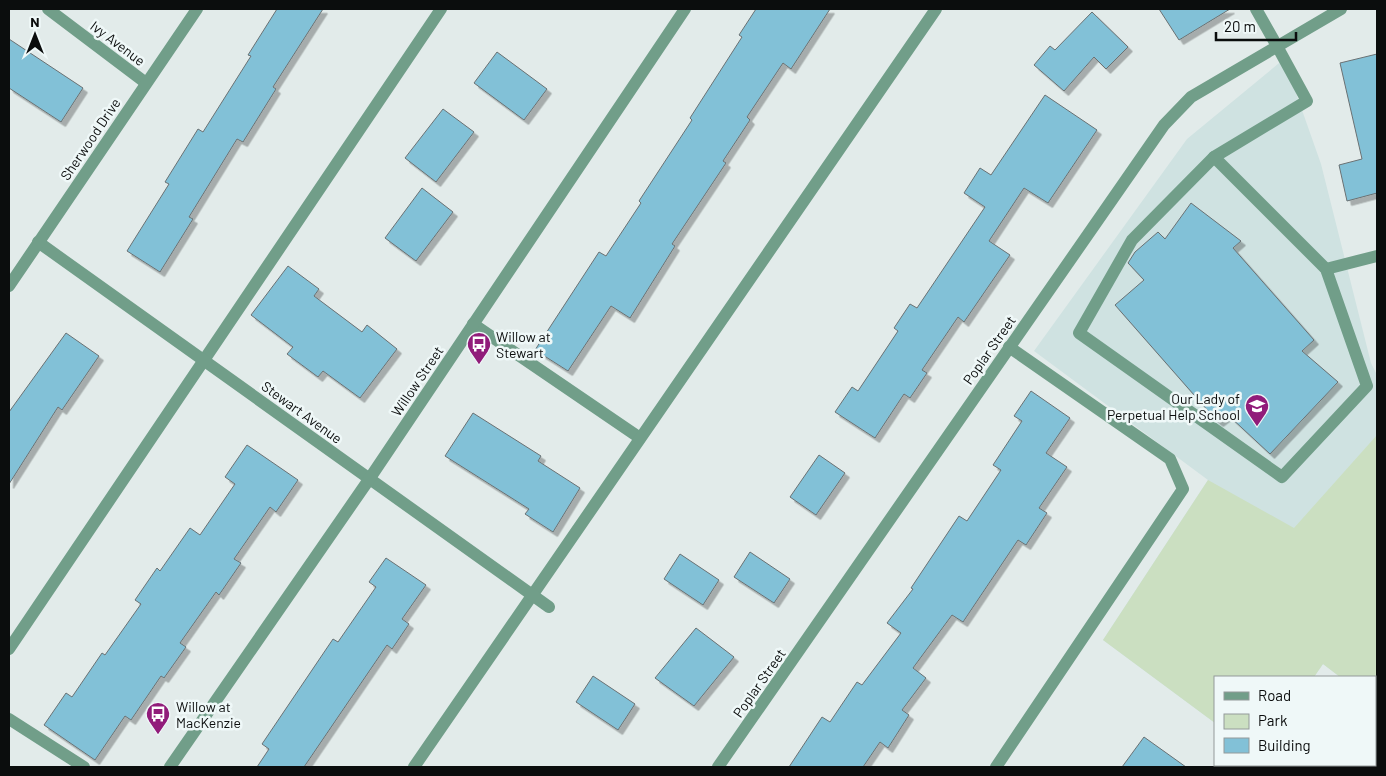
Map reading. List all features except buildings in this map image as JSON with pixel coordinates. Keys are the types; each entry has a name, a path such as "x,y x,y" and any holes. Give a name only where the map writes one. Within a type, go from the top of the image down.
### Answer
{"street":[{"name":"Ivy Avenue","path":"48,9 146,83"},
{"name":"Sherwood Drive","path":"9,286 197,9"},
{"path":"9,649 441,9"},
{"name":"Willow Street","path":"170,767 370,478 684,9"},
{"path":"414,767 936,9"},
{"path":"1214,157 1326,269 1367,386 1282,477 1079,333 1132,240 1214,157 1307,101 1256,9"},
{"name":"Poplar Street","path":"718,767 1164,125 1191,97 1341,9"},
{"name":"Stewart Avenue","path":"38,242 549,607"},
{"path":"1326,269 1377,256"},
{"path":"473,324 640,438"},
{"path":"996,767 1183,490 1170,459 1009,348"},
{"path":"9,719 84,767"}],"shaded area":[{"name":"Our Lady of Perpetual Help School","path":"1284,59 1321,164 1371,363 1377,375 1377,705 1376,676 1339,676 1323,664 1315,676 1214,676 1214,722 1103,640 1208,480 1034,351 1187,139"}],"green space":[{"path":"1377,435 1377,705 1376,676 1339,676 1323,664 1315,676 1214,676 1214,722 1103,640 1208,480 1294,528"}],"place":[{"name":"Willow at Stewart","path":"479,365"},
{"name":"Our Lady of Perpetual Help School","path":"1257,427"},
{"name":"Willow at MacKenzie","path":"158,735"}]}
